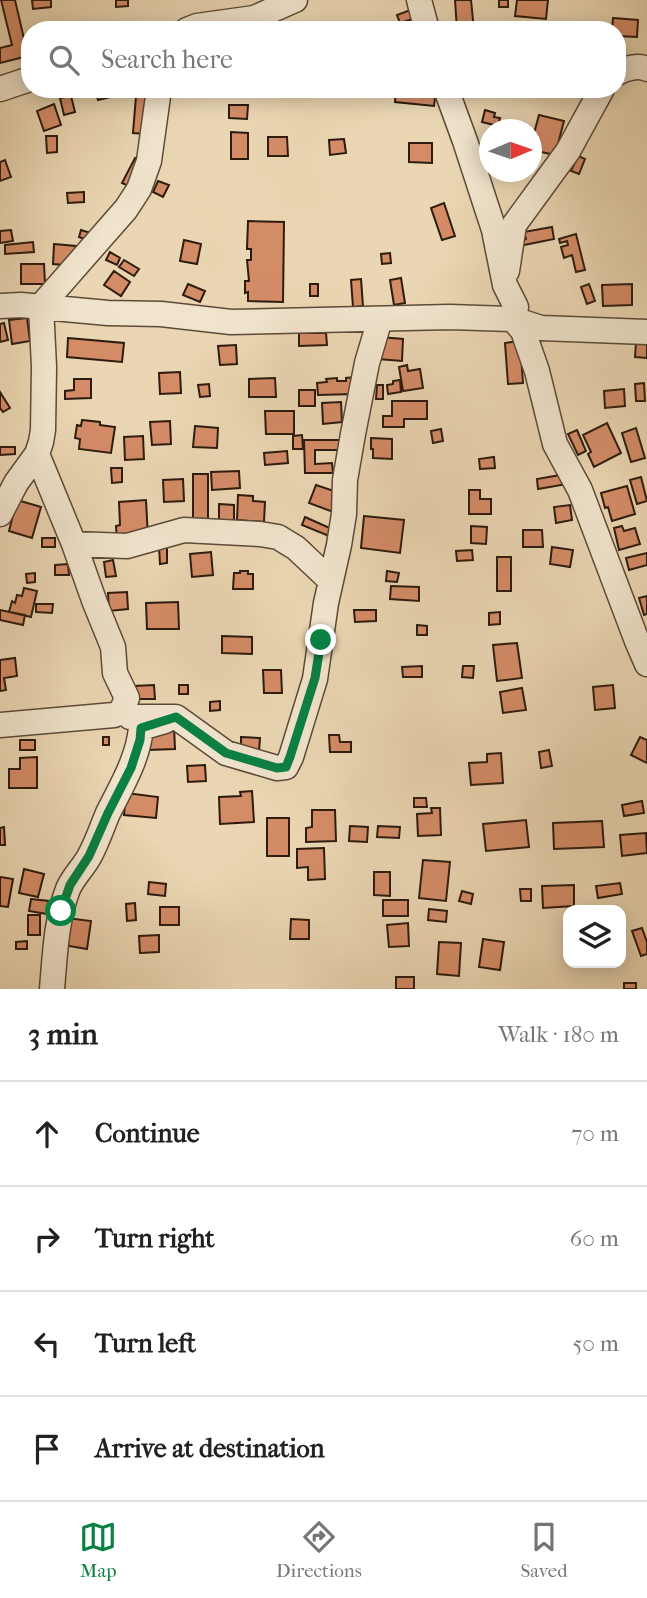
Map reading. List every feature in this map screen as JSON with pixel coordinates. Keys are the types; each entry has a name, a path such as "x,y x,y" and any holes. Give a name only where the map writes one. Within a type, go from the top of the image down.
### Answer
{"street":[{"path":"214,21 295,0"},
{"path":"419,0 425,21"},
{"path":"626,69 642,66 647,69"},
{"path":"0,89 21,82"},
{"path":"0,514 16,483 37,454 43,430 41,306 126,209 139,189 149,161 158,98"},
{"path":"449,98 494,230 505,285 516,307 513,319"},
{"path":"505,285 514,225 568,150 597,98"},
{"path":"0,306 21,304 231,322 450,317 513,319 541,328 647,332"},
{"path":"122,709 130,717 176,717 226,753 277,768 286,767 315,678 326,603 344,514 345,480 353,434 367,363 380,319"},
{"path":"513,319 523,331 537,371 555,444 580,490 647,664"},
{"path":"0,725 114,715 121,712 127,698 115,673 113,647 37,454"},
{"path":"74,544 127,546 184,530 260,534 278,537 296,548 331,581"},
{"path":"52,989 61,911 70,885 89,856 131,768 141,728 176,717"}],"building":[{"path":"1,0 15,0 21,26 21,58 0,63 0,48 12,45"},
{"path":"32,0 51,0 51,7 33,9"},
{"path":"116,0 128,0 128,6 116,7"},
{"path":"455,0 471,0 473,21 456,21"},
{"path":"499,0 508,0 508,7 499,7"},
{"path":"517,0 548,0 546,19 515,16"},
{"path":"413,9 416,18 399,21 397,15"},
{"path":"613,18 638,20 637,37 626,36 626,21 613,21"},
{"path":"60,98 72,98 75,112 64,115"},
{"path":"136,98 148,98 145,134 133,133"},
{"path":"395,98 435,98 434,106 395,102"},
{"path":"54,104 61,125 44,131 37,111"},
{"path":"229,105 248,105 247,119 229,118"},
{"path":"485,110 500,118 500,119 483,119"},
{"path":"539,115 564,121 555,155 542,152 542,119 538,119"},
{"path":"231,132 248,133 248,159 231,159"},
{"path":"46,136 57,136 57,152 47,153"},
{"path":"268,137 287,137 288,156 268,156"},
{"path":"344,139 346,153 330,155 329,140"},
{"path":"409,143 432,143 432,163 409,162"},
{"path":"578,156 585,159 579,174 571,171"},
{"path":"135,158 143,162 131,187 122,183"},
{"path":"5,160 11,177 0,181 0,162"},
{"path":"158,181 169,185 163,197 153,192"},
{"path":"84,192 84,202 68,203 67,193"},
{"path":"444,203 455,236 442,240 431,208"},
{"path":"248,221 284,222 283,302 248,301 245,281 249,281 247,260 251,260 251,249 247,249"},
{"path":"552,227 554,239 519,246 518,241 526,239 524,232"},
{"path":"11,230 13,241 0,243 0,231"},
{"path":"81,230 97,235 94,242 79,237"},
{"path":"576,234 585,270 576,272 572,255 564,258 561,247 568,245 567,241 560,243 559,239"},
{"path":"184,240 201,244 197,264 180,261"},
{"path":"33,242 34,252 5,254 5,245"},
{"path":"54,244 76,246 75,266 53,264"},
{"path":"110,252 120,258 117,265 106,260"},
{"path":"390,253 391,263 382,264 381,254"},
{"path":"124,260 139,269 134,276 119,267"},
{"path":"21,264 44,264 45,284 21,284"},
{"path":"114,271 130,282 121,296 104,285"},
{"path":"401,278 405,303 394,305 390,280"},
{"path":"361,279 363,306 353,307 351,280"},
{"path":"188,284 205,291 200,302 183,295"},
{"path":"310,284 318,284 318,296 310,296"},
{"path":"589,284 595,301 587,304 581,287"},
{"path":"632,284 632,305 603,306 602,285"},
{"path":"27,318 30,341 12,344 9,320"},
{"path":"4,323 8,340 0,342 0,324"},
{"path":"299,333 326,333 327,345 299,346"},
{"path":"380,337 403,339 402,361 378,359"},
{"path":"68,338 124,343 122,362 67,357"},
{"path":"520,341 523,383 508,384 505,343"},
{"path":"636,342 647,342 647,358 635,357"},
{"path":"236,345 237,364 220,365 218,346"},
{"path":"407,365 408,371 420,369 423,388 403,391 399,367"},
{"path":"180,372 181,393 160,394 159,373"},
{"path":"355,377 355,394 318,395 317,383 337,378 337,381 346,381 346,378"},
{"path":"275,378 276,397 249,397 249,379"},
{"path":"74,379 91,379 91,398 65,399 65,391 74,390"},
{"path":"400,380 401,392 388,394 387,385"},
{"path":"644,383 645,401 636,401 635,384"},
{"path":"209,384 210,396 200,397 198,385"},
{"path":"377,385 383,385 383,399 376,399"},
{"path":"624,389 625,406 605,408 604,391"},
{"path":"299,390 315,390 315,406 299,406"},
{"path":"0,392 10,408 3,412 0,408"},
{"path":"392,401 427,401 427,419 404,419 404,427 383,427 383,416 392,416"},
{"path":"341,402 342,422 323,424 322,403"},
{"path":"265,411 294,411 294,434 266,434"},
{"path":"82,420 115,427 111,453 79,449 80,439 75,438 77,425 81,426"},
{"path":"170,421 171,444 152,445 150,422"},
{"path":"607,423 621,453 594,467 583,435"},
{"path":"195,426 218,428 217,448 193,447"},
{"path":"636,428 645,458 631,462 622,433"},
{"path":"441,429 443,441 433,443 431,431"},
{"path":"577,430 586,451 578,455 568,434"},
{"path":"302,435 303,449 293,449 293,436"},
{"path":"143,436 144,459 125,460 124,437"},
{"path":"371,438 392,439 392,459 373,458"},
{"path":"304,440 348,440 348,450 315,450 315,464 332,463 333,473 305,473"},
{"path":"0,447 15,447 15,454 0,455"},
{"path":"287,451 288,463 265,465 264,453"},
{"path":"494,457 495,468 480,469 479,459"},
{"path":"111,468 122,468 122,482 112,483"},
{"path":"239,471 240,488 212,490 211,472"},
{"path":"193,474 208,474 208,522 193,522"},
{"path":"566,474 567,484 538,489 537,479"},
{"path":"641,477 647,501 637,504 630,480"},
{"path":"183,479 184,501 164,502 163,480"},
{"path":"316,485 343,494 336,513 309,503"},
{"path":"627,486 635,514 612,521 601,493"},
{"path":"469,490 480,490 480,499 491,499 491,514 469,514"},
{"path":"238,495 253,496 253,501 265,502 264,522 237,520"},
{"path":"17,500 41,507 32,538 9,531"},
{"path":"146,500 148,538 117,540 116,526 120,525 119,502"},
{"path":"219,504 234,505 234,520 219,520"},
{"path":"570,505 572,520 556,523 554,507"},
{"path":"364,516 404,520 400,553 361,548"},
{"path":"305,517 332,529 329,536 302,525"},
{"path":"471,526 487,527 486,544 471,543"},
{"path":"622,526 624,531 635,528 640,544 619,550 614,528"},
{"path":"523,530 542,530 543,547 523,547"},
{"path":"42,538 55,538 55,547 42,547"},
{"path":"159,546 167,546 167,563 160,564"},
{"path":"552,547 573,550 570,567 550,564"},
{"path":"472,550 473,560 457,561 456,551"},
{"path":"211,552 213,575 192,577 190,554"},
{"path":"647,553 647,565 629,570 626,558"},
{"path":"497,557 511,557 511,591 497,591"},
{"path":"113,560 116,576 106,577 104,562"},
{"path":"68,564 69,575 55,575 55,565"},
{"path":"240,571 253,574 253,589 233,589 234,573"},
{"path":"387,571 399,573 397,582 386,581"},
{"path":"35,573 35,582 27,583 26,574"},
{"path":"391,586 419,587 419,601 390,599"},
{"path":"24,588 37,591 31,617 9,612 12,601 15,603 17,595 22,596"},
{"path":"127,592 128,609 109,611 108,593"},
{"path":"647,596 647,614 644,615 639,598"},
{"path":"178,602 179,629 147,629 146,603"},
{"path":"36,604 53,604 52,613 36,612"},
{"path":"0,610 25,615 23,625 0,620"},
{"path":"354,610 376,610 376,621 355,622"},
{"path":"500,612 500,624 489,625 489,613"},
{"path":"417,625 427,626 427,635 417,635"},
{"path":"222,636 252,637 252,654 222,653"},
{"path":"517,643 522,678 497,681 493,645"},
{"path":"15,658 17,676 4,678 6,690 0,691 0,660"},
{"path":"422,666 422,677 403,677 402,667"},
{"path":"463,666 474,666 473,678 462,677"},
{"path":"263,670 281,670 282,693 264,693"},
{"path":"154,685 155,699 133,699 133,686"},
{"path":"179,685 188,685 188,694 179,694"},
{"path":"613,685 615,708 595,710 593,687"},
{"path":"522,688 526,710 503,713 500,692"},
{"path":"220,701 220,710 210,711 210,702"},
{"path":"174,727 175,749 147,750 146,728"},
{"path":"329,735 339,735 340,742 351,742 351,752 330,752"},
{"path":"103,737 109,737 109,745 103,745"},
{"path":"241,737 260,738 259,752 241,752"},
{"path":"640,737 647,740 647,763 631,755"},
{"path":"20,740 35,740 35,750 20,750"},
{"path":"549,750 552,766 541,768 539,752"},
{"path":"501,753 503,783 471,785 469,763 487,762 487,754"},
{"path":"37,757 37,788 9,788 9,769 20,769 20,758"},
{"path":"205,765 206,781 188,782 187,766"},
{"path":"252,791 254,822 220,824 219,797 241,796 240,792"},
{"path":"126,793 158,797 156,818 124,815"},
{"path":"414,798 426,798 427,807 414,807"},
{"path":"642,801 644,813 624,816 622,805"},
{"path":"431,808 440,808 441,835 418,836 417,814 432,813"},
{"path":"312,810 335,810 336,841 306,842 306,828 312,827"},
{"path":"267,818 289,818 289,856 267,856"},
{"path":"526,820 529,847 486,851 483,824"},
{"path":"602,821 604,847 554,849 553,823"},
{"path":"350,826 368,827 367,842 349,841"},
{"path":"378,826 400,827 399,838 377,837"},
{"path":"4,827 5,845 0,845 0,828"},
{"path":"646,833 647,853 622,856 620,835"},
{"path":"324,848 325,879 308,880 308,867 297,868 297,849"},
{"path":"423,860 450,862 446,901 419,898"},
{"path":"24,869 44,874 38,897 19,893"},
{"path":"374,872 390,872 390,896 374,895"},
{"path":"0,877 13,879 8,907 0,906"},
{"path":"149,882 166,884 165,896 148,894"},
{"path":"620,883 622,894 598,898 596,886"},
{"path":"574,885 574,905 543,908 542,886"},
{"path":"520,889 531,889 531,901 521,901"},
{"path":"462,891 473,894 471,904 459,901"},
{"path":"31,899 49,901 47,914 29,911"},
{"path":"383,900 408,900 408,916 383,916"},
{"path":"135,903 136,920 127,921 126,904"},
{"path":"160,907 179,907 179,925 160,925"},
{"path":"429,909 447,911 446,922 428,920"},
{"path":"28,915 40,915 40,935 28,935"},
{"path":"67,918 91,921 87,949 63,945"},
{"path":"291,919 309,920 309,939 290,939"},
{"path":"408,923 409,946 389,947 387,925"},
{"path":"642,928 647,942 647,954 641,956 632,931"},
{"path":"159,935 159,952 140,953 139,936"},
{"path":"483,939 504,942 500,970 479,967"},
{"path":"27,941 27,949 16,949 16,942"},
{"path":"439,942 461,943 459,976 437,974"},
{"path":"396,977 414,977 414,989 396,989"},
{"path":"624,983 636,983 636,989 624,989"}],"route":[{"path":"61,911 70,885 89,856 131,768 141,728 176,717 226,753 277,768 286,767 315,678 321,640"}]}
